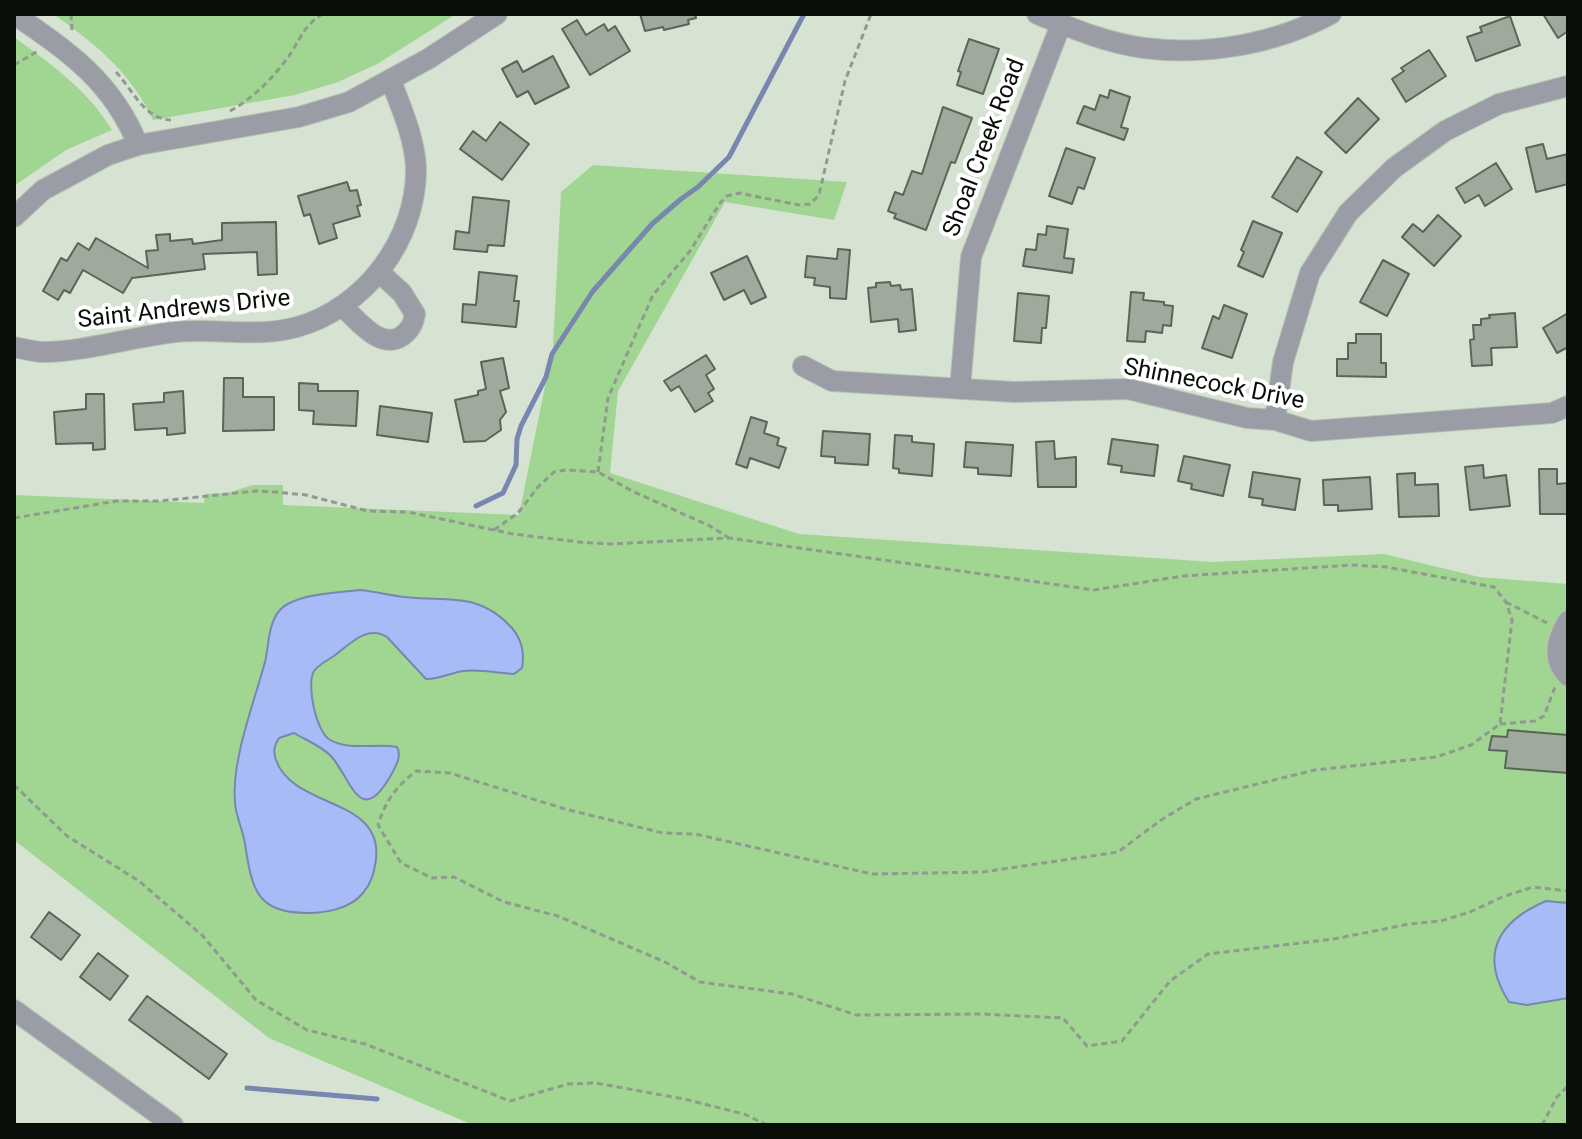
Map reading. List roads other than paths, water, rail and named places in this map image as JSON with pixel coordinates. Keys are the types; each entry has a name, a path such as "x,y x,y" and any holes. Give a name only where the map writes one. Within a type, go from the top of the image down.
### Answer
{"street":[{"path":"14,14 88,68 109,91 129,122 138,145"},
{"path":"14,217 43,190 108,155 138,145 299,117 349,102 391,81 497,14"},
{"path":"1037,14 1110,41 1172,50 1253,43 1297,21 1331,14"},
{"name":"Shoal Creek Road","path":"960,389 971,257 1061,24"},
{"name":"Saint Andrews Drive","path":"14,347 43,352 178,332 279,331 320,318 342,306 380,273 408,221 416,166 408,129 391,81"},
{"path":"1275,420 1283,362 1310,273 1348,213 1394,168 1445,131 1499,104 1568,86"},
{"path":"342,306 375,336 388,341 400,337 412,326 415,314 402,293 380,273"},
{"name":"Shinnecock Drive","path":"803,366 832,381 1014,392 1128,389 1247,418 1275,420 1311,431 1552,413 1568,406"},
{"path":"1564,628 1556,651 1566,674"},
{"path":"14,1010 173,1125"}],"water":[{"path":"361,590 404,597 462,600 487,608 500,616 518,637 523,651 522,668 514,674 469,671 426,679 387,637 372,633 365,634 316,669 312,677 312,696 320,728 325,735 346,745 397,747 399,757 380,791 364,799 323,749 294,733 279,738 274,754 285,776 366,824 374,839 376,859 369,885 352,902 323,912 277,909 267,903 254,886 235,803 236,769 271,628 280,610 296,600"},
{"path":"1546,901 1568,903 1568,998 1527,1005 1509,1002 1495,969 1498,942 1515,919"}],"waterway":[{"path":"476,506 503,493 516,465 521,426 546,377 552,354 593,291 652,224 729,157 804,14"},
{"path":"247,1088 377,1099"}]}
